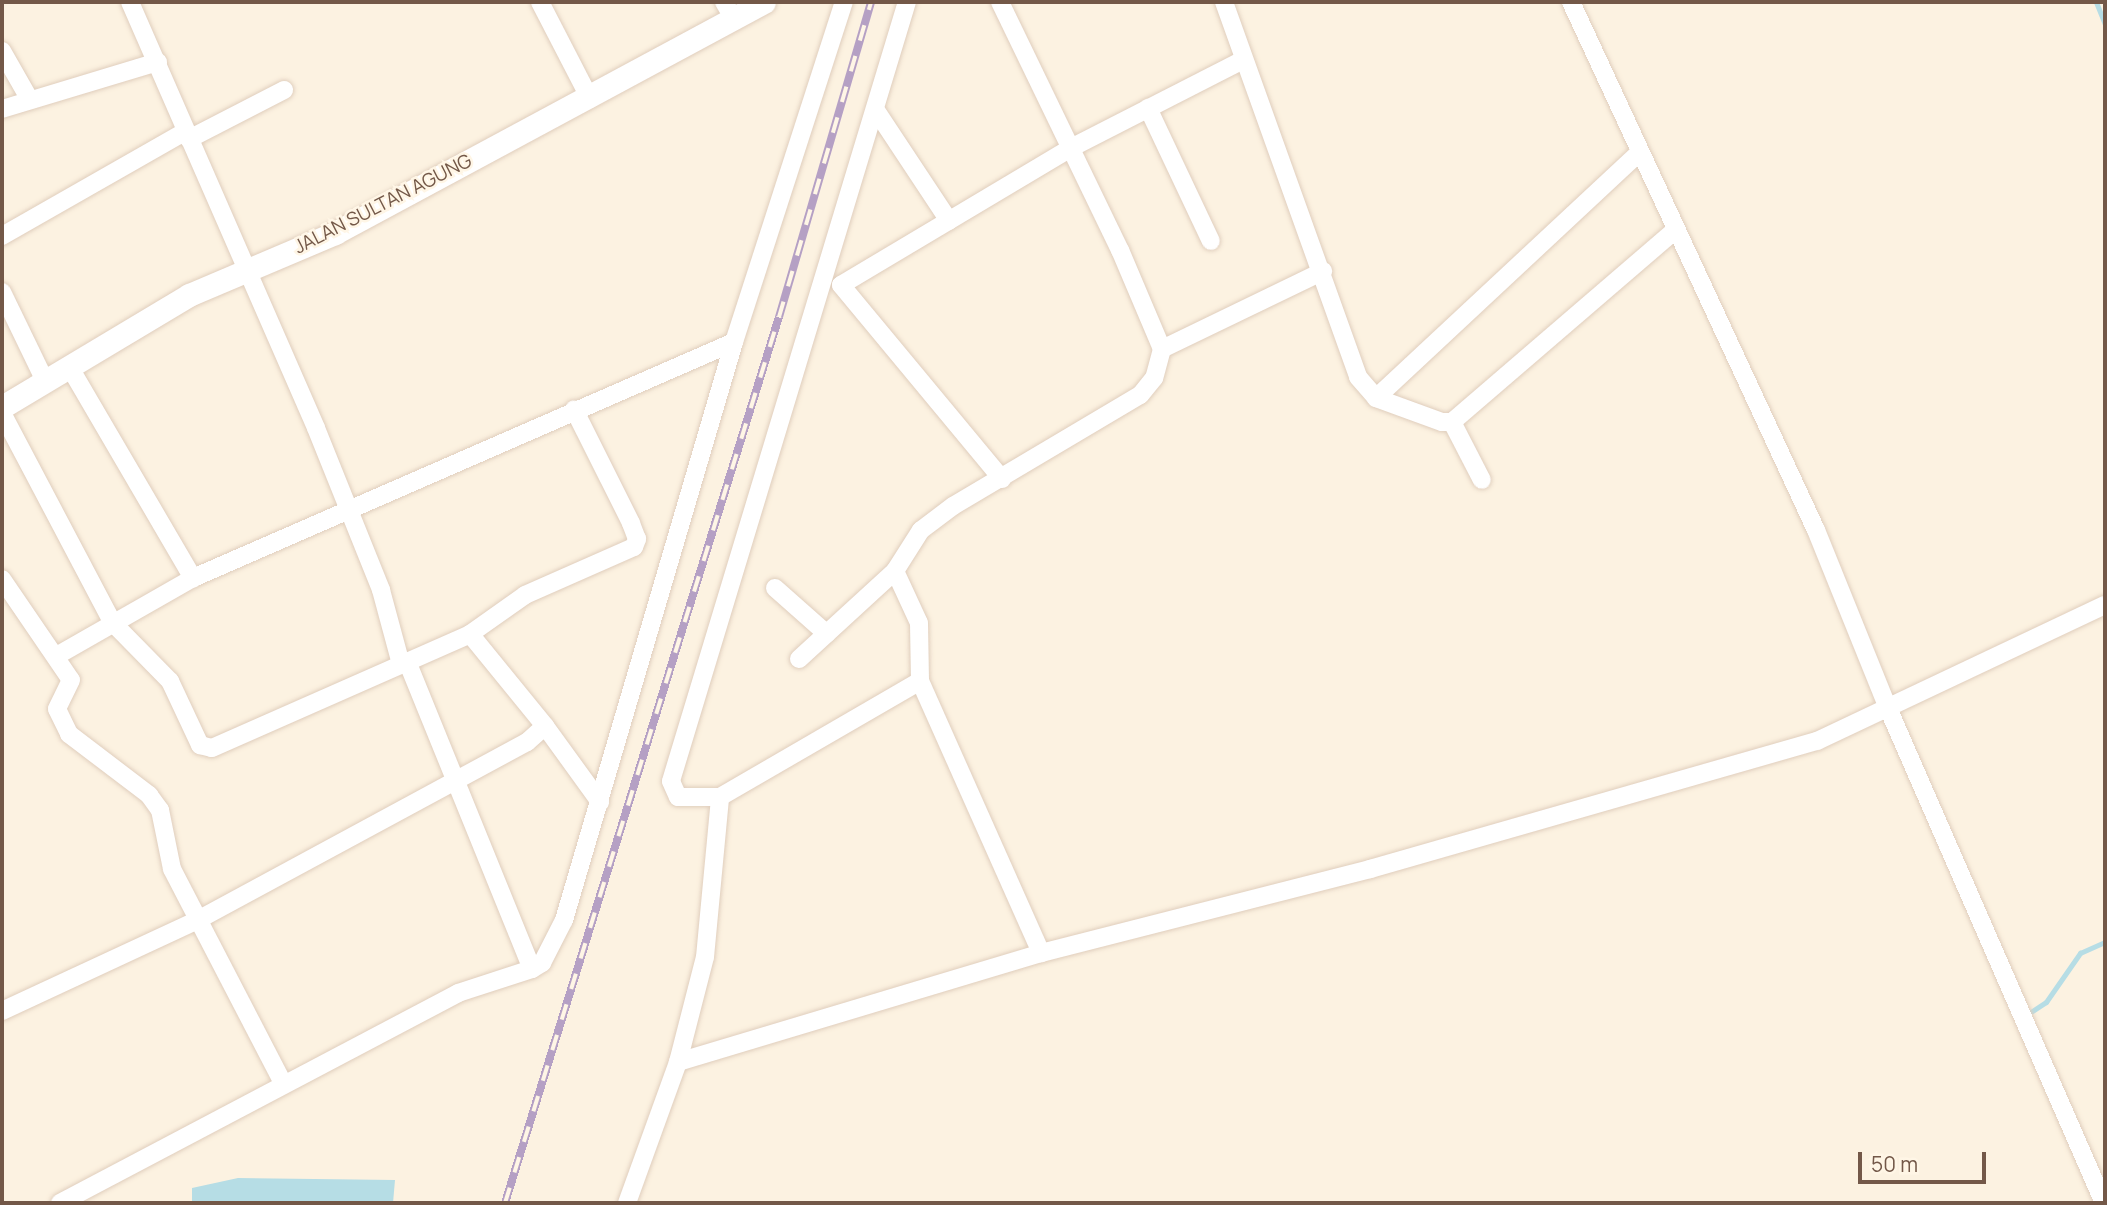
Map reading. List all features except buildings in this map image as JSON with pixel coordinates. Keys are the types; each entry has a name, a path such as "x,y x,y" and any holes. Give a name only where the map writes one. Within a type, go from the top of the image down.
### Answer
{"street":[{"path":"130,2 248,268 381,590 404,662 457,780 532,969"},
{"path":"540,2 590,99"},
{"name":"JALAN SULTAN AGUNG","path":"2,407 189,295 335,233 590,99 729,10 764,2"},
{"path":"60,1203 458,993 532,969 542,963 564,920 734,342 844,2"},
{"path":"907,2 671,781 678,797 720,797 920,681"},
{"path":"799,659 895,571 921,530 953,506 1140,395 1154,378 1162,349 1002,2"},
{"path":"1224,2 1243,60 1323,271 1361,384 1376,398 1442,422 1452,422 1674,231"},
{"path":"1571,2 1674,231 1816,530 1888,708 2104,1203"},
{"path":"2,51 30,100"},
{"path":"819,298 1071,148 1243,60"},
{"path":"2,109 158,62"},
{"path":"2,236 188,135 284,90"},
{"path":"1148,108 1211,241"},
{"path":"875,109 948,221"},
{"path":"1376,398 1639,153"},
{"path":"1162,349 1323,271"},
{"path":"841,285 1002,479"},
{"path":"2,292 45,381"},
{"path":"58,655 111,622 193,579 574,409 734,342"},
{"path":"69,366 193,579"},
{"path":"2,413 111,622 166,675 197,742 205,747 470,634 525,595 634,547 631,523 574,409"},
{"path":"1452,422 1482,480"},
{"path":"895,571 919,623 920,681 1041,953"},
{"path":"2,579 58,655 71,680 57,709 69,734 149,795 160,810 172,869 283,1083"},
{"path":"775,587 827,634"},
{"path":"677,1062 1041,953 1370,869 1817,741 2105,605"},
{"path":"470,634 478,638 600,802"},
{"path":"2,1011 198,920 527,742 545,726"},
{"path":"627,1203 677,1062 705,957 720,797"}],"water":[{"path":"238,1178 395,1180 393,1203 192,1203 192,1188"}],"waterway":[{"path":"2096,2 2105,24"},
{"path":"2026,1015 2046,1002 2080,953 2105,942"}],"railway":[{"path":"505,1203 779,317 871,2"}]}
